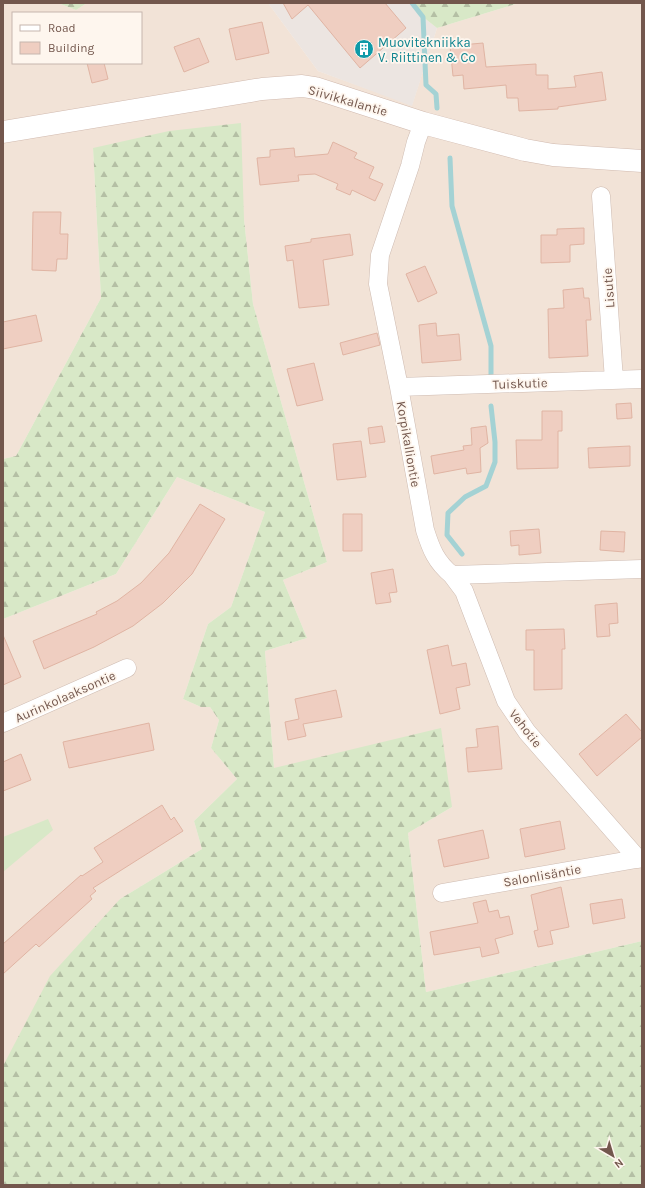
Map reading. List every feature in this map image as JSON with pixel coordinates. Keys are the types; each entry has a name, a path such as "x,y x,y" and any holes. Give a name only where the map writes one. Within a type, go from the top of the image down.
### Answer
{"main road":[{"name":"Siivikkalantie","path":"3,132 48,126 262,89 290,87 315,88 423,123 553,156 642,161"}],"street":[{"name":"Korpikalliontie","path":"423,123 380,254 378,284 399,386 425,530 431,550 442,567 452,575"},
{"name":"Lisutie","path":"601,196 614,380"},
{"name":"Tuiskutie","path":"399,386 642,379"},
{"path":"452,575 642,570"},
{"name":"Vehotie","path":"452,575 464,591 506,701 527,732 640,858"},
{"name":"Aurinkolaaksontie","path":"3,723 127,668"},
{"name":"Salonlisäntie","path":"442,892 640,858"}],"shaded area":[{"path":"3,3 58,3 76,10 87,3 268,3 318,71 412,105 437,28 519,3 642,3 642,941 426,992 408,833 452,807 274,768 265,651 307,638 283,580 327,562 253,304 244,219 93,148 101,298 16,456 3,459"},
{"path":"268,3 412,3 423,17 437,28 412,106 318,71"},
{"path":"177,477 265,512 231,607 208,624 183,699 201,707 210,707 219,720 211,748 237,779 194,821 202,849 120,899 3,1066 3,619 116,574"}],"green space":[{"path":"58,3 87,3 76,10"},
{"path":"412,3 519,3 437,28 423,17"},
{"path":"241,123 244,219 253,304 327,562 283,580 307,638 265,651 274,768 441,728 452,807 408,833 426,992 642,941 642,1185 3,1185 3,1066 50,976 120,899 202,849 194,821 237,779 211,748 219,720 210,707 201,707 183,699 208,624 231,607 265,512 177,477 116,574 3,619 3,459 16,456 101,298 93,148 169,131"},
{"path":"48,819 53,830 3,872 3,837"}],"building":[{"name":"Muovitekniikka V. Riittinen & Co","path":"283,3 385,3 406,28 360,68 308,5 292,19"},
{"path":"262,22 269,53 236,60 229,29"},
{"path":"199,38 209,62 184,72 174,47"},
{"path":"483,43 486,67 536,64 536,75 548,75 548,89 576,87 574,76 602,72 606,100 558,107 558,109 519,111 518,98 507,98 506,85 464,89 463,75 453,76 450,46"},
{"path":"87,64 104,64 108,79 92,83"},
{"path":"333,142 357,153 354,158 374,167 369,178 383,184 375,201 352,190 350,195 336,189 338,184 315,174 298,175 299,181 260,185 257,158 270,157 270,150 294,148 295,157 328,154"},
{"path":"33,212 61,212 60,234 68,234 67,259 57,259 56,271 32,270"},
{"path":"584,228 584,244 570,245 570,262 541,263 541,235 557,235 557,229"},
{"path":"350,234 353,255 323,260 329,305 299,308 293,260 287,261 285,246 311,242 311,239"},
{"path":"425,266 437,293 418,302 406,274"},
{"path":"583,288 584,298 589,298 591,320 586,320 588,356 549,358 548,309 564,308 563,290"},
{"path":"36,315 42,341 3,349 3,322"},
{"path":"436,323 437,336 459,334 461,360 422,363 419,325"},
{"path":"377,333 380,345 343,355 340,343"},
{"path":"314,363 323,400 297,406 287,369"},
{"path":"631,403 632,418 617,419 616,404"},
{"path":"542,411 562,411 562,431 558,431 558,468 517,469 516,440 542,440"},
{"path":"382,426 385,442 370,444 368,428"},
{"path":"486,426 488,443 480,448 481,472 467,474 466,468 434,474 431,456 464,450 463,446 472,445 471,428"},
{"path":"361,441 366,477 337,480 333,444"},
{"path":"630,446 630,466 589,468 588,448"},
{"path":"200,504 225,519 192,574 163,603 133,626 94,647 44,669 33,641 97,614 96,612 117,601 141,583 169,553"},
{"path":"343,514 362,514 362,551 343,551"},
{"path":"539,529 541,553 519,555 519,545 511,546 510,531"},
{"path":"601,531 625,532 624,552 600,550"},
{"path":"393,569 397,592 389,593 391,602 376,604 371,573"},
{"path":"617,603 618,623 609,624 610,636 597,637 595,605"},
{"path":"564,629 565,649 562,649 562,689 534,690 534,650 526,650 526,630"},
{"path":"3,635 21,677 3,685"},
{"path":"448,645 452,666 466,663 470,685 456,688 460,709 440,714 427,650"},
{"path":"336,690 342,717 303,724 306,736 288,740 285,722 299,719 295,699"},
{"path":"626,714 642,732 642,737 597,776 579,754"},
{"path":"149,723 154,750 69,768 63,742"},
{"path":"498,726 502,769 468,772 466,748 478,747 476,729"},
{"path":"21,754 31,780 3,791 3,762"},
{"path":"162,805 171,820 174,817 183,831 93,888 96,891 90,896 92,899 39,947 36,944 3,974 3,944 81,875 82,876 103,862 94,848"},
{"path":"560,821 565,849 525,857 520,829"},
{"path":"483,830 489,858 444,867 438,840"},
{"path":"561,887 569,927 550,931 553,944 538,947 534,931 538,930 531,895"},
{"path":"622,899 625,918 593,924 590,904"},
{"path":"486,900 489,912 498,910 500,918 509,916 513,934 495,939 499,953 482,957 480,947 434,955 430,932 478,923 473,903"}],"waterway":[{"path":"412,3 423,17 426,85 436,94 437,108"},
{"path":"450,158 452,206 491,346 491,374"},
{"path":"462,554 447,535 448,513 465,497 486,486 495,462 495,442 491,406"}],"place":[{"name":"Muovitekniikka V. Riittinen & Co","path":"364,49"}]}
